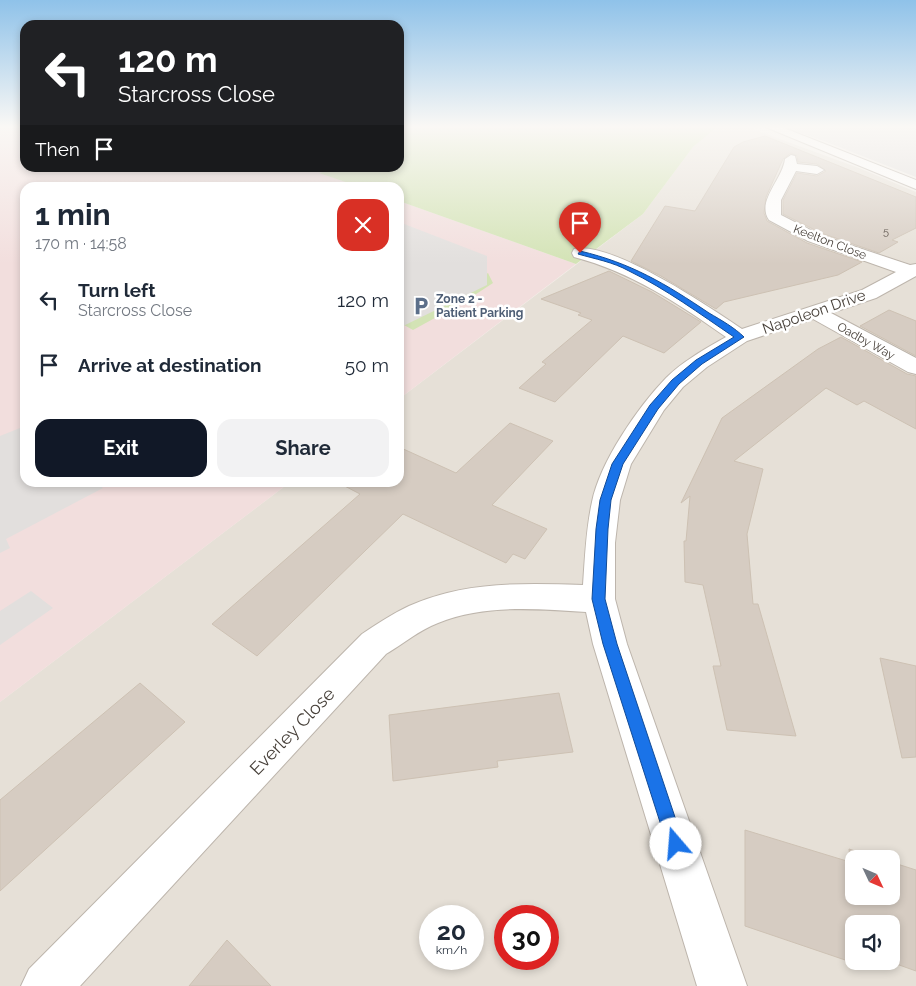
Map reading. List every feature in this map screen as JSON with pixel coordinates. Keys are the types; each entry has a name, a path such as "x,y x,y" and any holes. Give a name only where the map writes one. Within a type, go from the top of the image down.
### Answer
{"street":[{"name":"Keelton Close","path":"787,172 775,196 772,207 774,217 814,238 914,270"},
{"path":"883,172 916,185"},
{"path":"580,253 615,256 740,337"},
{"name":"Napoleon Drive","path":"722,986 610,644 598,599 600,543 606,500 618,464 634,435 675,382 718,349 740,337 868,294 914,270"},
{"name":"Oadby Way","path":"816,313 916,367"},
{"name":"Everley Close","path":"46,986 374,644 427,613 474,600 534,597 598,599"}],"shaded area":[{"path":"0,172 324,172 320,173 346,182 20,182 20,487 284,487 0,702"},
{"path":"674,172 869,172 916,192 916,986 0,986 0,702 284,487 404,487 404,395 643,214"},
{"path":"903,172 916,172 916,177"},
{"path":"404,203 576,264 404,395"},
{"name":"Zone 2 - Patient Parking","path":"404,224 487,256 487,285 404,326"},
{"path":"20,428 20,487 103,488 6,539 10,548 0,553 0,436"},
{"path":"31,591 53,608 0,645 0,611"}],"green space":[{"path":"674,172 643,214 576,264 404,203 404,182 345,182 319,173"},
{"path":"488,273 493,283 464,302 413,330 404,325"}],"building":[{"path":"719,172 777,172 766,197 764,213 767,221 807,243 862,262 838,275 724,302 716,309 661,276 631,261 665,206 695,211"},
{"path":"824,172 854,172 916,197 916,228 892,240 898,242 879,253 821,233 783,214 783,200 797,173 817,176"},
{"path":"609,271 652,292 701,322 664,353 623,336 555,402 519,388 546,364 542,362 592,320 578,315 581,313 541,299"},
{"path":"889,310 916,321 916,356 860,326"},
{"path":"841,337 907,374 916,376 916,429 864,401 857,405 826,388 734,461 763,469 747,534 753,604 758,604 796,736 727,730 713,666 721,666 703,585 685,582 684,541 686,541 690,496 681,503 722,418 818,349"},
{"path":"510,423 553,441 492,505 547,529 525,559 513,554 506,563 403,514 257,656 212,624 360,494 347,487 404,487 404,449 456,473"},
{"path":"880,658 916,666 916,757 902,758"},
{"path":"140,683 185,722 0,891 0,800"},
{"path":"559,693 573,752 497,761 498,767 393,781 389,715"},
{"path":"745,830 845,860 845,905 900,905 900,865 916,870 916,971 900,965 900,915 845,915 845,960 745,926"},
{"path":"227,940 271,986 189,986"}],"place":[{"name":"Zone 2 - Patient Parking","path":"421,306"}],"route":[{"path":"580,253 618,263 632,269 687,301 740,337 699,362 675,382 634,435 618,464 606,500 600,543 598,599 610,644 676,844"}]}
